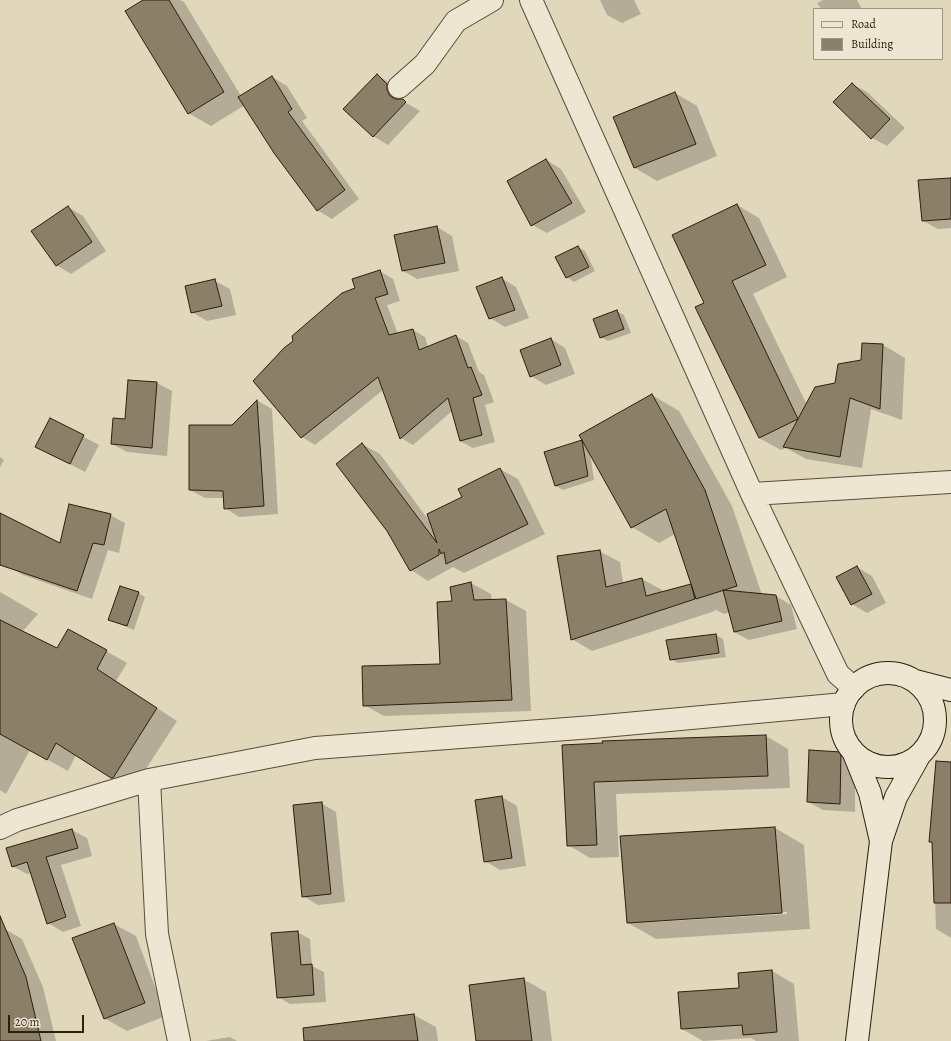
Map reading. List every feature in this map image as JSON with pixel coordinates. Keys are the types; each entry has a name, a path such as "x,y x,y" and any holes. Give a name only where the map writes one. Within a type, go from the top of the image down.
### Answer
{"street":[{"path":"399,87 425,64 456,21 492,0"},
{"path":"531,0 752,494 849,696"},
{"path":"752,494 951,482"},
{"path":"881,841 870,793 842,729 841,716 849,696 868,678 879,674 892,673 904,676 914,681 951,690"},
{"path":"857,1041 881,841 896,797 924,748 935,724 934,712 930,700 924,690 914,681"},
{"path":"0,828 17,820 149,780 315,748 592,727 849,696"},
{"path":"852,751 861,759 872,765 897,767 908,763 951,720"},
{"path":"149,780 157,934 179,1041"}],"building":[{"path":"143,0 169,0 224,92 188,114 125,11"},
{"path":"377,74 387,84 387,90 390,96 395,99 403,99 406,102 373,137 343,109"},
{"path":"272,76 292,109 288,112 345,190 317,211 274,153 238,97"},
{"path":"852,83 890,119 871,139 833,102"},
{"path":"675,92 696,144 634,168 613,117"},
{"path":"546,159 572,203 531,226 507,181"},
{"path":"951,178 951,219 922,221 918,180"},
{"path":"737,204 766,265 732,281 798,419 759,438 695,307 704,303 672,235"},
{"path":"68,206 92,242 56,266 31,231"},
{"path":"437,226 445,263 402,271 394,235"},
{"path":"578,246 589,267 566,278 555,257"},
{"path":"380,270 388,294 375,298 389,335 413,329 419,350 456,335 468,368 471,367 482,395 473,398 482,435 460,441 448,398 400,439 378,377 301,438 253,381 284,348 293,341 292,336 342,293 355,288 352,279"},
{"path":"502,277 515,310 489,319 476,287"},
{"path":"215,279 222,306 191,313 185,286"},
{"path":"617,310 624,329 600,338 593,319"},
{"path":"551,338 561,365 530,377 520,350"},
{"path":"862,343 883,344 880,409 850,398 840,457 783,447 815,387 835,383 838,364 861,360"},
{"path":"128,380 157,382 152,448 111,444 113,418 125,419"},
{"path":"652,394 705,490 737,586 696,599 666,509 631,528 579,435"},
{"path":"257,400 264,506 224,509 223,491 189,490 189,425 232,425"},
{"path":"50,418 84,435 70,464 35,447"},
{"path":"582,440 588,476 555,486 544,452"},
{"path":"362,443 437,543 427,514 462,497 458,489 500,468 528,524 446,564 444,552 441,554 439,549 439,555 410,571 387,531 336,464"},
{"path":"69,504 111,514 104,545 93,543 77,591 0,565 0,513 60,543"},
{"path":"600,550 606,587 642,578 646,596 691,584 695,599 571,640 557,556"},
{"path":"857,566 872,594 851,605 836,577"},
{"path":"471,582 474,600 506,599 512,700 363,706 362,666 440,664 437,602 452,601 450,587"},
{"path":"120,586 139,592 127,626 108,620"},
{"path":"723,590 776,595 782,621 734,632"},
{"path":"0,620 57,648 68,629 107,650 97,669 157,708 113,778 56,743 47,760 0,734"},
{"path":"716,634 719,653 670,660 666,640"},
{"path":"766,735 768,776 594,782 597,845 567,846 562,745 603,743 602,741"},
{"path":"809,750 841,752 840,804 807,802"},
{"path":"936,761 951,762 951,903 934,903 932,842 929,842"},
{"path":"502,796 512,858 484,862 475,800"},
{"path":"322,802 331,894 302,897 293,805"},
{"path":"775,827 782,913 627,923 620,836"},
{"path":"72,829 78,848 46,857 66,917 47,924 27,862 12,867 6,848"},
{"path":"0,916 26,977 41,1041 0,1041"},
{"path":"114,923 145,1003 104,1019 72,938"},
{"path":"298,931 301,965 312,964 314,995 277,998 271,933"},
{"path":"772,970 777,1032 743,1035 742,1025 681,1029 678,992 739,988 738,973"},
{"path":"524,978 532,1041 476,1041 469,985"},
{"path":"414,1014 418,1041 304,1041 303,1028"}]}
